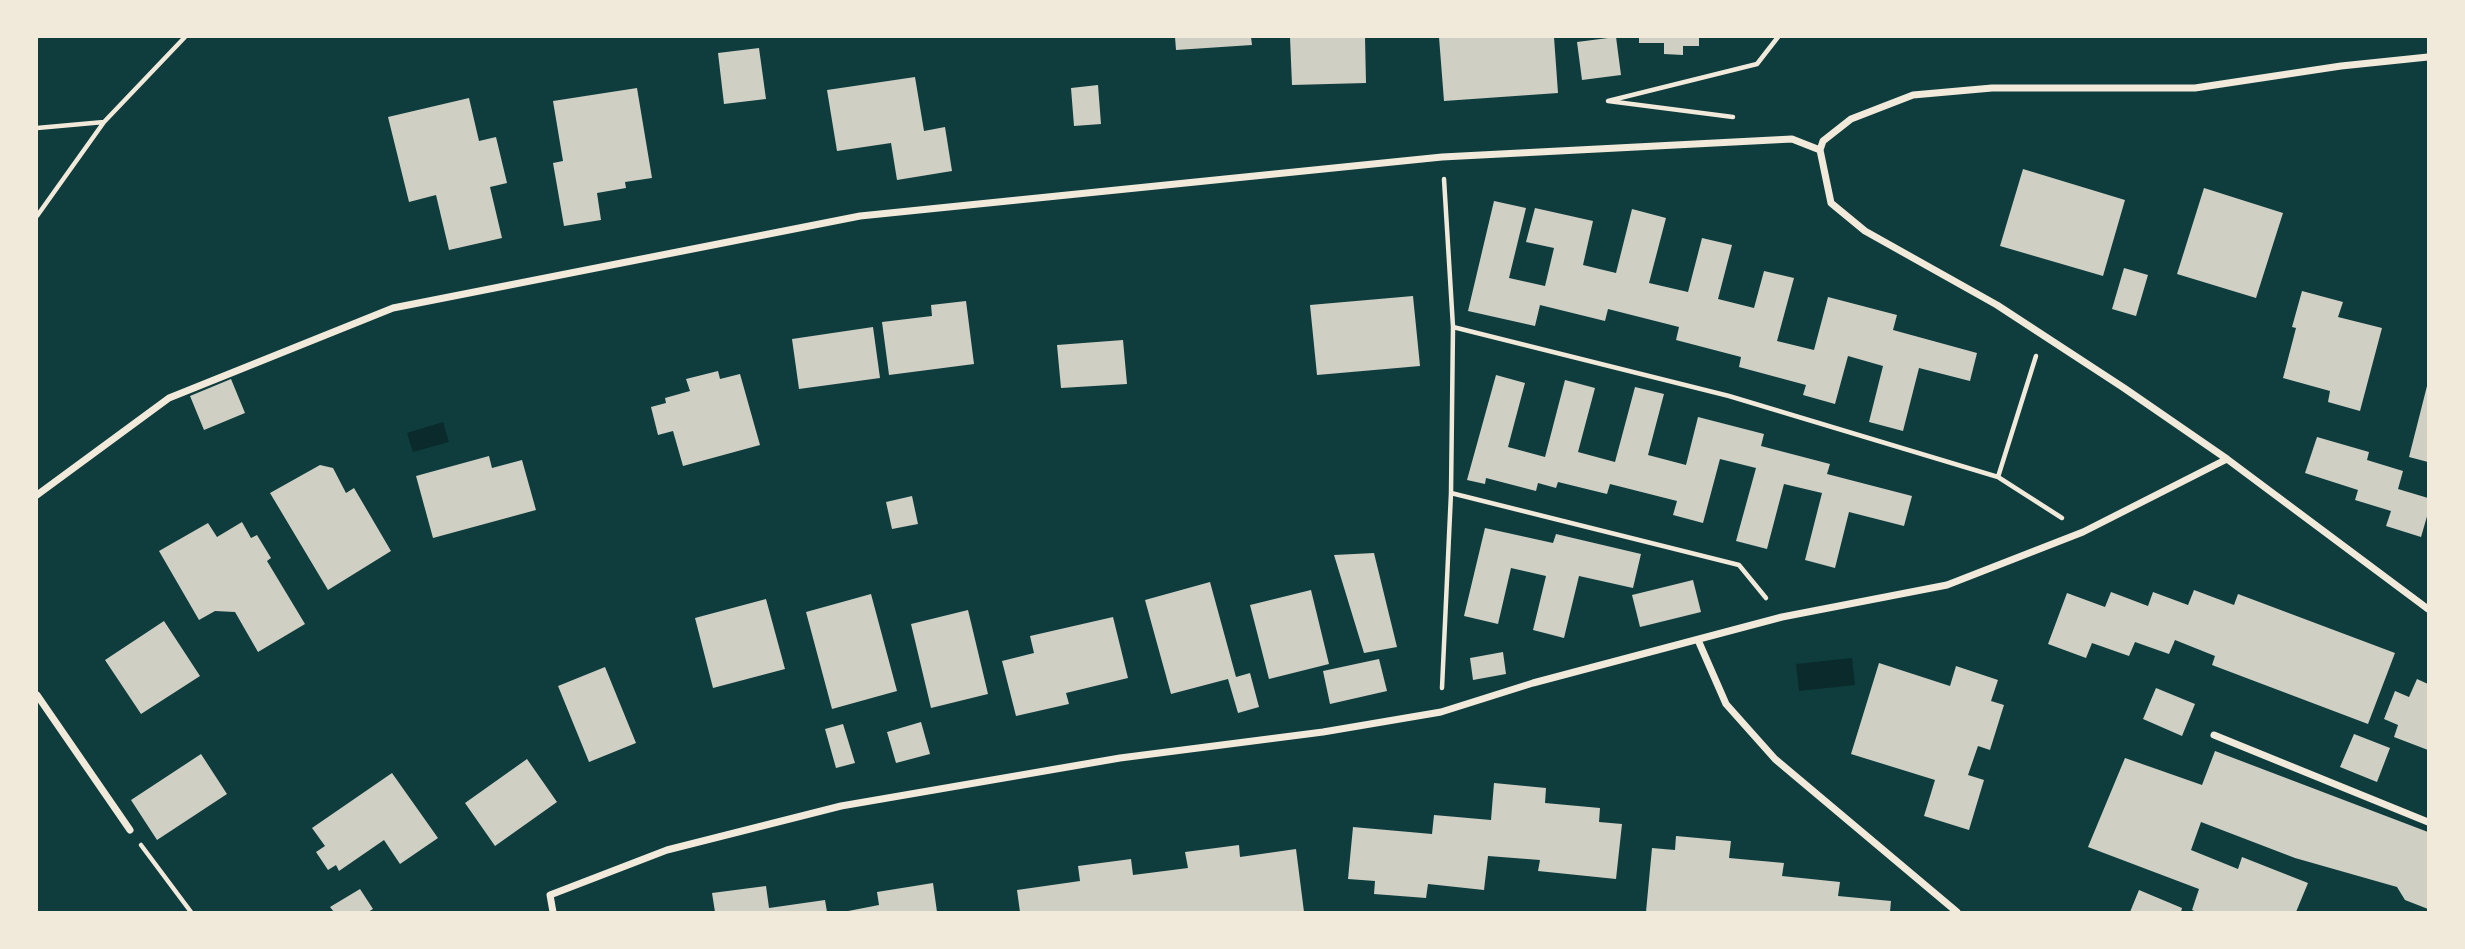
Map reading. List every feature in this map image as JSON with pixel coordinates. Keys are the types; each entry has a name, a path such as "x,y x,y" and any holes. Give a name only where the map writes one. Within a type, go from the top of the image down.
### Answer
{"street":[{"path":"2428,57 2340,66 2195,88 1992,88 1913,95 1851,119 1823,141 1820,150 1831,203 1865,232 1997,305 2124,387 2227,459 2428,609"},
{"path":"37,495 169,398 393,308 860,216 1442,157 1792,139 1820,150"},
{"path":"553,912 550,895 667,850 841,806 1120,758 1323,732 1441,712 1533,683 1782,617 1947,585 2083,532 2227,459"},
{"path":"1698,640 1726,704 1775,759 1957,912"},
{"path":"37,695 130,830"},
{"path":"2214,735 2428,822"}],"path":[{"path":"37,216 104,122 185,37"},
{"path":"1743,119 1608,100 1757,64 1778,37"},
{"path":"37,128 104,122"},
{"path":"1441,712 1451,493 1453,327 1442,157"},
{"path":"1453,327 1729,396 1998,477 2083,532"},
{"path":"1998,477 2042,335"},
{"path":"1451,493 1739,565 1782,617"},
{"path":"130,830 191,912"}],"water":[{"path":"443,422 449,442 413,452 407,433"},
{"path":"1852,658 1855,685 1799,691 1796,664"}],"building":[{"path":"1175,37 1251,37 1252,45 1176,50"},
{"path":"1290,37 1365,37 1366,83 1292,85"},
{"path":"1439,37 1554,37 1558,93 1444,101"},
{"path":"1616,37 1621,75 1582,80 1577,42"},
{"path":"1639,37 1699,37 1699,46 1683,46 1683,55 1664,54 1664,43 1639,43"},
{"path":"759,48 766,99 724,104 718,53"},
{"path":"915,77 924,131 945,127 952,171 897,180 891,143 837,151 827,90"},
{"path":"1098,85 1101,124 1074,126 1071,88"},
{"path":"637,88 652,178 625,182 626,188 597,193 601,220 564,226 553,163 563,161 553,101"},
{"path":"469,98 479,141 496,137 507,183 490,187 502,238 449,250 436,195 409,202 388,117"},
{"path":"2023,169 2125,200 2103,276 2000,246"},
{"path":"2204,188 2283,213 2256,298 2177,274"},
{"path":"1494,201 1526,208 1509,278 1545,286 1554,248 1526,242 1535,208 1593,221 1583,265 1616,273 1632,209 1666,218 1649,283 1688,292 1702,238 1732,245 1718,299 1754,308 1764,271 1794,278 1777,341 1814,350 1828,297 1897,315 1893,330 1977,353 1970,381 1919,368 1903,431 1869,422 1883,366 1848,356 1835,404 1803,395 1806,385 1739,367 1741,357 1676,340 1679,327 1608,309 1605,321 1540,305 1535,326 1468,311"},
{"path":"2124,268 2148,275 2136,316 2112,309"},
{"path":"2302,291 2343,302 2338,317 2382,328 2360,411 2328,402 2330,391 2283,378"},
{"path":"1413,296 1420,366 1317,375 1310,305"},
{"path":"966,301 974,364 889,375 882,322 932,316 931,305"},
{"path":"873,327 880,378 799,389 792,339"},
{"path":"1123,340 1127,384 1061,388 1057,345"},
{"path":"718,371 720,379 740,374 760,445 683,466 673,431 658,435 651,407 666,403 665,398 690,391 686,379"},
{"path":"1496,375 1525,383 1508,447 1545,457 1565,380 1595,388 1578,452 1615,462 1635,387 1664,394 1648,455 1686,465 1698,417 1764,434 1761,446 1830,464 1827,474 1912,496 1904,526 1849,512 1835,568 1805,560 1822,493 1784,484 1767,549 1736,541 1756,468 1720,459 1703,523 1673,515 1677,501 1610,484 1607,494 1558,482 1556,488 1538,483 1536,491 1486,478 1485,484 1467,480"},
{"path":"231,379 245,413 204,430 190,396"},
{"path":"2428,386 2428,462 2409,457"},
{"path":"2317,437 2369,452 2367,460 2403,471 2398,489 2428,498 2428,513 2421,537 2386,526 2391,511 2355,500 2358,490 2305,473"},
{"path":"489,456 492,468 522,460 536,510 433,538 416,476"},
{"path":"320,465 333,468 346,493 354,488 391,551 328,590 270,493"},
{"path":"912,496 918,524 892,529 886,502"},
{"path":"242,522 251,538 257,535 271,558 267,561 305,624 258,652 235,612 215,611 199,620 159,551 208,523 217,537"},
{"path":"1485,528 1553,543 1556,534 1641,554 1633,588 1579,576 1564,638 1533,630 1546,576 1511,568 1498,624 1464,616"},
{"path":"1374,553 1397,647 1364,653 1334,555"},
{"path":"1693,580 1701,612 1640,627 1632,595"},
{"path":"1210,582 1236,677 1250,673 1259,707 1238,713 1228,679 1171,694 1145,600"},
{"path":"1311,590 1329,664 1269,679 1250,605"},
{"path":"2194,590 2234,605 2238,594 2395,653 2368,724 2212,665 2215,656 2175,640 2169,654 2135,642 2129,656 2092,643 2086,658 2048,644 2067,593 2105,607 2111,592 2148,606 2153,592 2188,605"},
{"path":"871,594 897,691 832,709 806,612"},
{"path":"766,599 785,669 713,688 695,618"},
{"path":"968,610 988,694 931,708 911,624"},
{"path":"1113,617 1128,678 1066,693 1069,704 1016,716 1002,661 1034,653 1030,636"},
{"path":"164,621 200,676 141,714 105,660"},
{"path":"1503,652 1506,674 1473,680 1470,658"},
{"path":"1379,659 1387,691 1330,704 1323,671"},
{"path":"1879,663 1950,686 1956,666 1998,680 1991,701 2004,705 1990,750 1978,746 1968,775 1984,780 1969,830 1924,816 1935,780 1851,754"},
{"path":"605,667 636,743 589,762 558,686"},
{"path":"2417,679 2428,684 2428,750 2394,737 2398,725 2384,719 2395,691 2409,697"},
{"path":"2156,688 2195,704 2182,736 2143,719"},
{"path":"921,722 930,754 896,763 887,732"},
{"path":"843,724 855,763 836,768 825,729"},
{"path":"2354,734 2390,748 2377,782 2340,767"},
{"path":"2215,751 2428,832 2428,909 2405,900 2397,887 2295,858 2201,822 2191,850 2238,869 2242,857 2308,883 2296,912 2197,912 2192,910 2199,889 2088,847 2125,758 2202,785"},
{"path":"201,754 227,794 157,840 131,800"},
{"path":"527,759 557,802 495,846 465,803"},
{"path":"392,773 438,838 400,864 384,840 339,871 336,865 328,870 316,852 325,846 312,828"},
{"path":"1494,783 1546,788 1545,803 1600,808 1599,822 1622,824 1616,879 1538,871 1540,860 1488,856 1484,890 1428,884 1426,898 1374,894 1375,881 1348,879 1353,827 1432,834 1434,815 1491,820"},
{"path":"1676,836 1731,841 1729,858 1784,863 1782,876 1840,882 1838,896 1891,901 1890,912 1646,912 1652,848 1675,850"},
{"path":"1239,845 1240,857 1296,849 1304,912 1020,912 1017,890 1080,881 1078,866 1131,859 1133,875 1188,868 1185,852"},
{"path":"933,883 937,912 843,912 879,905 877,892"},
{"path":"766,886 769,908 825,900 827,912 715,912 712,893"},
{"path":"360,889 373,909 368,912 334,912 330,907"},
{"path":"2139,890 2182,908 2181,912 2130,912"}]}
